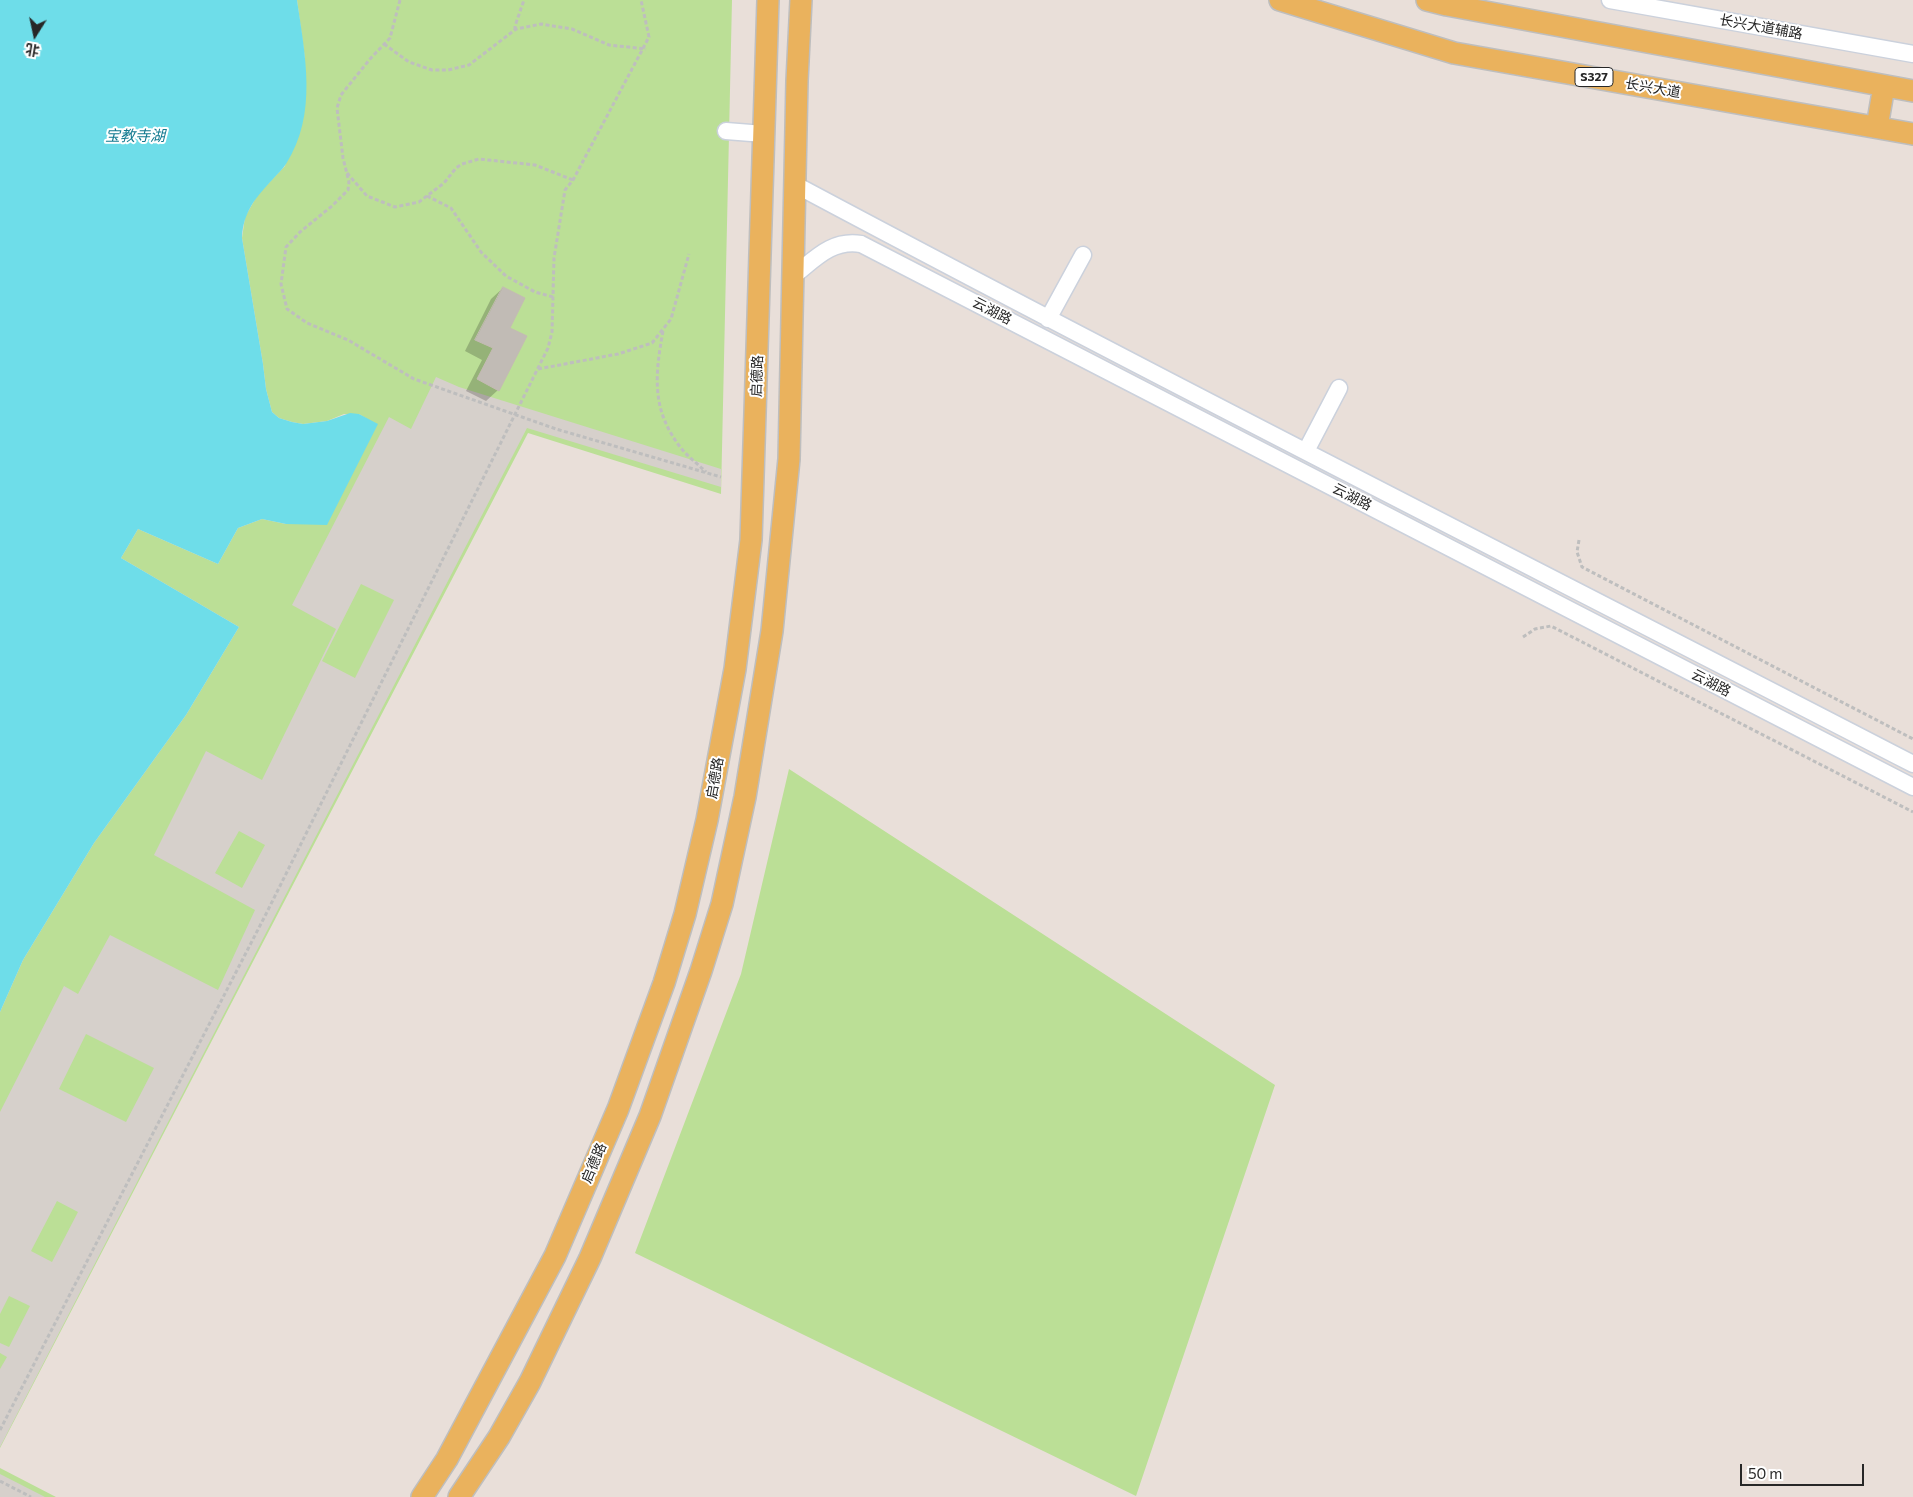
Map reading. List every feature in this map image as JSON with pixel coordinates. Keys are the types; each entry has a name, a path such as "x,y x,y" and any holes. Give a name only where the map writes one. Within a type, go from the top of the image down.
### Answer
{"main road":[{"name":"启德路","path":"422,1497 447,1459 554,1256 618,1109 664,983 685,914 707,820 735,669 751,540 768,0"},
{"path":"459,1497 499,1437 530,1382 590,1258 650,1116 722,904 745,797 772,631 788,459 794,184 801,0"},
{"name":"长兴大道","path":"1280,0 1454,53 1913,134"},
{"path":"1426,0 1447,6 1913,92"},
{"path":"1877,127 1884,86"}],"street":[{"name":"长兴大道辅路","path":"1610,0 1913,54"},
{"path":"726,131 764,134"},
{"name":"云湖路","path":"794,184 1048,319 1913,764"},
{"name":"云湖路","path":"792,277 835,245 852,242 861,244 1913,786"},
{"path":"1048,319 1083,255"},
{"path":"1306,451 1339,388"}],"path":[{"path":"400,0 390,38 348,84 341,95 337,108 343,158 349,182 348,190 332,206 300,232 286,247 281,284 287,309 307,323 348,340 414,379 514,415 721,477"},
{"path":"515,31 524,0"},
{"path":"0,1430 266,914 548,348 552,332 554,258 565,190 574,180 645,49 649,37 641,0"},
{"path":"384,44 409,62 432,70 448,70 469,66 515,31 541,24 572,29 609,45 645,49"},
{"path":"347,173 367,196 395,207 420,202 444,183 456,168 462,164 479,159 535,164 574,180"},
{"path":"427,196 451,208 481,252 506,276 535,292 553,297"},
{"path":"537,369 618,354 652,343 671,319 689,254"},
{"path":"663,330 658,360 656,391 662,417 681,449 708,474"},
{"path":"1579,540 1577,552 1582,567 1913,739"},
{"path":"1523,636 1535,629 1551,626 1913,812"},
{"path":"0,1481 31,1497"}],"green space":[{"path":"297,0 732,0 721,494 528,433 0,1448 0,1012 23,960 94,843 186,715 239,627 121,558 138,529 218,564 238,528 262,519 286,524 377,425 359,414 344,414 327,421 303,424 279,418 272,412 266,389 242,238 245,217 258,194 285,166 305,59"},
{"path":"789,769 1275,1085 1136,1496 635,1253 741,974"},
{"path":"0,1468 56,1497 0,1497"}],"shaded area":[{"path":"436,377 459,387 721,469 721,487 527,428 0,1447 0,1369 7,1357 0,1353 0,1343 9,1347 30,1306 9,1296 0,1314 0,1112 64,986 78,994 110,935 218,990 255,910 154,855 206,751 262,780 336,629 292,605 389,417 411,429","holes":["361,584 394,600 355,678 322,661","239,831 265,845 242,888 215,873","86,1034 154,1068 126,1122 59,1089","57,1201 78,1212 52,1262 31,1251"]},
{"path":"0,1474 45,1497 0,1497"}],"water":[{"name":"宝教寺湖","path":"0,0 297,0 306,84 306,105 302,125 296,145 286,164 261,192 248,213 242,238 266,389 272,412 279,418 303,424 327,421 350,413 359,414 378,424 327,525 286,524 262,519 238,528 218,564 138,529 121,558 239,627 186,715 94,843 23,960 0,1012"}],"building":[{"path":"503,287 525,298 510,328 527,336 499,391 477,379 493,348 475,340"}]}
